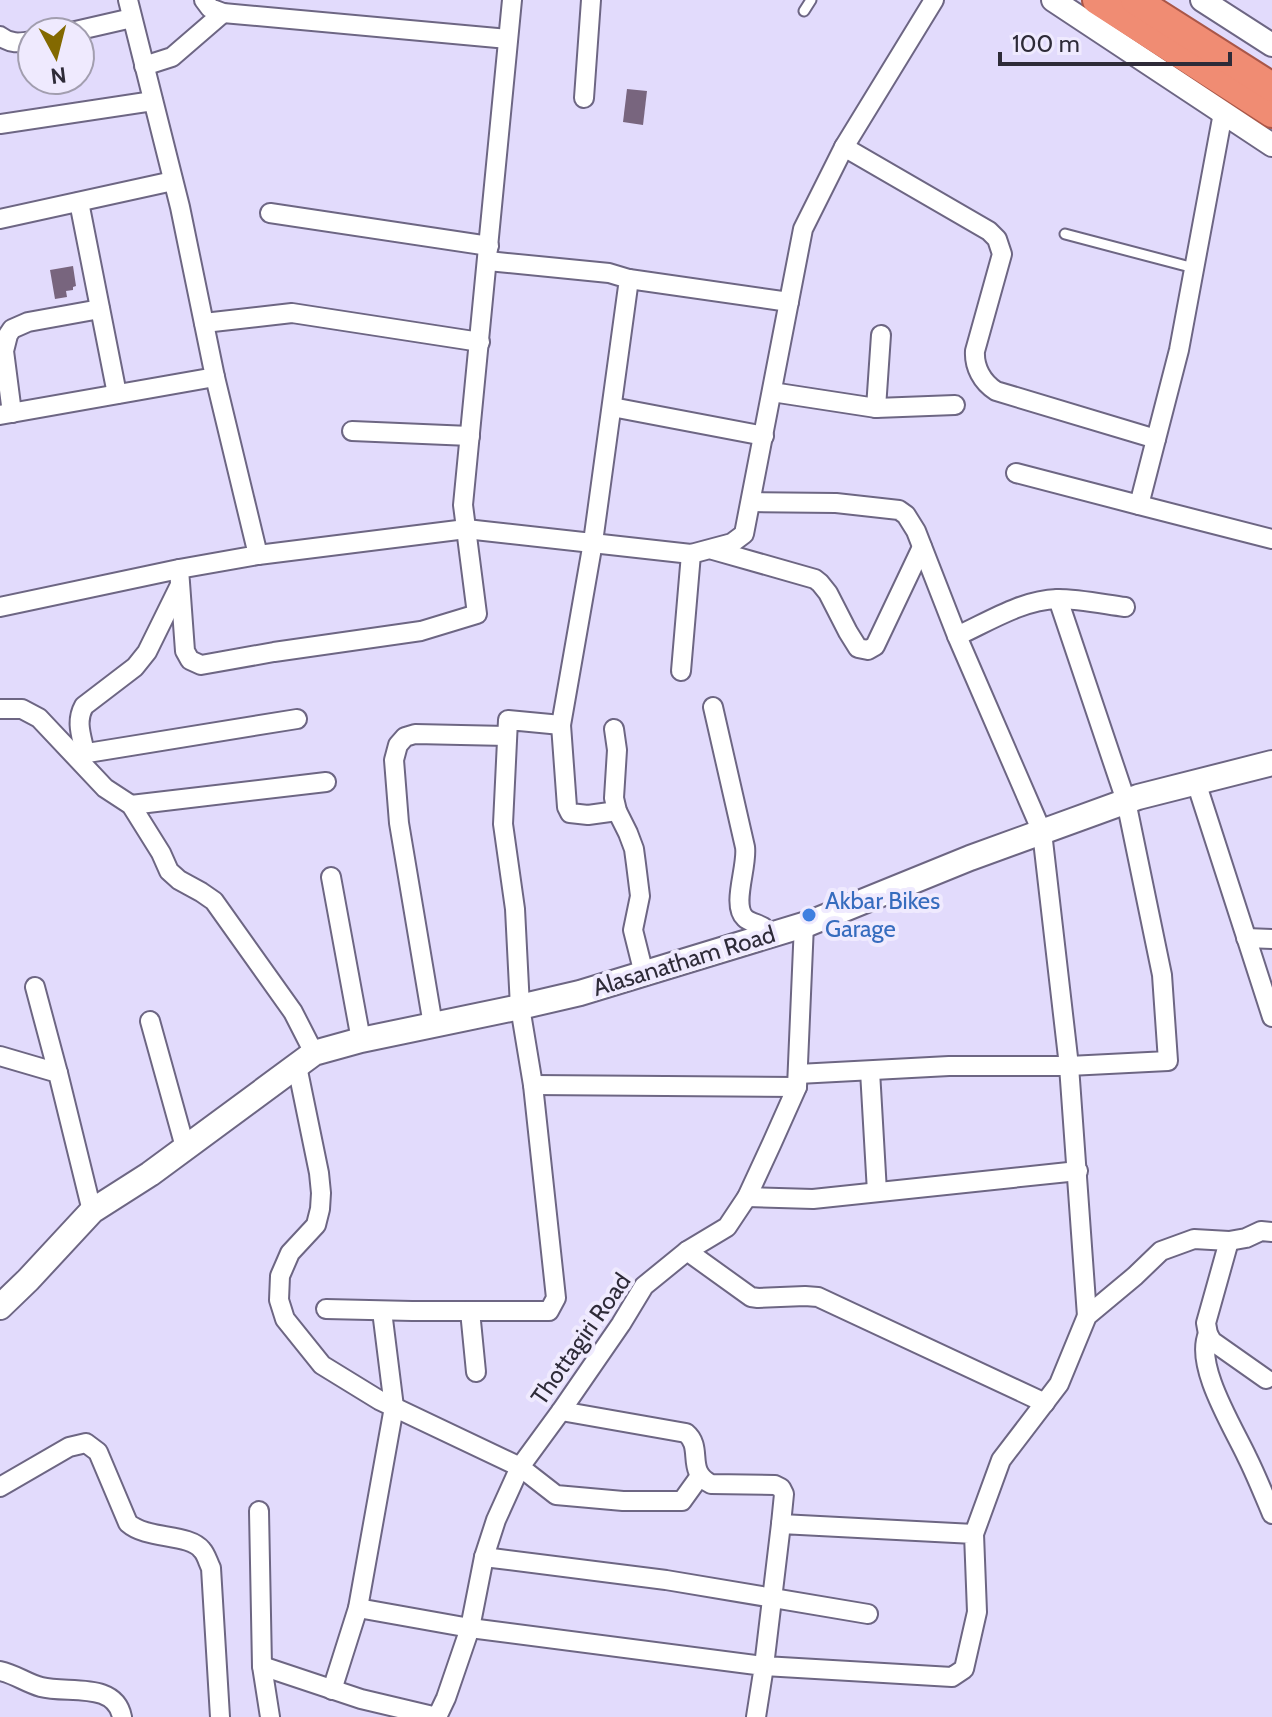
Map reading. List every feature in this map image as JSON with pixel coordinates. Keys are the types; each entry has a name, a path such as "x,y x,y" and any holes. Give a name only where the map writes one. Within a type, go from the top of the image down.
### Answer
{"highway":[{"path":"1097,0 1272,113"},
{"path":"1135,0 1272,87"}],"main road":[{"name":"Alasanatham Road","path":"305,1059 361,1040 520,1007 644,974 804,924 1126,801 1272,763"},
{"path":"0,1307 92,1211 150,1174 305,1059"}],"street":[{"path":"204,0 210,8 223,13 508,39"},
{"path":"179,577 185,651 190,660 201,665 421,631 477,614 463,505 512,0"},
{"path":"584,98 591,0"},
{"path":"0,607 179,577 258,555 466,529 691,554 732,543 744,534 803,229 844,147 934,0"},
{"path":"1053,0 1272,145"},
{"path":"1202,0 1272,45"},
{"path":"96,22 130,9 173,181 215,377 258,555"},
{"path":"144,66 172,57 223,13"},
{"path":"0,124 153,101"},
{"path":"1139,505 1179,350 1223,113"},
{"path":"844,147 989,231 997,239 1002,254 975,351 976,366 987,385 996,391 1156,439"},
{"path":"0,219 173,181"},
{"path":"79,202 117,394"},
{"path":"270,213 629,279 789,302"},
{"path":"617,811 588,815 570,813 561,725 593,542 629,279"},
{"path":"100,309 28,322 12,329 4,351 6,414 215,377"},
{"path":"204,323 292,313 480,342"},
{"path":"876,408 881,335"},
{"path":"772,392 876,408 955,405"},
{"path":"612,407 764,436"},
{"path":"352,431 470,436"},
{"path":"1016,473 1272,539"},
{"path":"358,1608 470,1628 764,1666 952,1677 964,1669 977,1612 974,1534 1001,1460 1059,1384 1087,1316 1069,1066 1042,832 957,636 916,531 906,515 899,510 836,503 751,502"},
{"path":"710,549 815,579 828,593 858,648 868,650 875,646 922,547"},
{"path":"681,671 691,554"},
{"path":"80,754 79,714 84,706 135,667 147,652 179,577"},
{"path":"957,636 1022,606 1041,601 1058,599 1125,607"},
{"path":"533,1085 797,1080 949,1066 1069,1066 1168,1061 1162,975 1126,801 1058,599"},
{"path":"713,707 746,854 739,895 740,909 747,920 763,927 768,935"},
{"path":"0,709 22,709 39,718 80,754 105,788 131,805 169,871 214,901 293,1012 305,1059 321,1201 316,1225 290,1253 280,1276 279,1300 285,1319 322,1365 394,1407 520,1467 556,1495 623,1501 682,1501 700,1476"},
{"path":"80,754 297,719"},
{"path":"326,1309 549,1311 556,1298 533,1085 520,1007 515,909 503,824 508,720 561,725"},
{"path":"614,729 617,750 614,798 636,864 640,896 633,930 644,974"},
{"path":"433,1025 399,823 394,760 398,745 405,737 415,734 507,736"},
{"path":"131,805 326,782"},
{"path":"1196,782 1272,1017"},
{"path":"331,877 361,1040"},
{"name":"Thottagiri Road","path":"437,1717 470,1628 484,1557 496,1520 520,1467 644,1286 687,1251 727,1227 747,1197 797,1080 804,924"},
{"path":"1246,938 1272,939"},
{"path":"35,987 92,1211"},
{"path":"150,1021 185,1147"},
{"path":"0,1056 58,1073"},
{"path":"870,1071 877,1192"},
{"path":"747,1197 813,1199 1078,1171"},
{"path":"1087,1316 1161,1251 1194,1239 1229,1241 1261,1231 1272,1232"},
{"path":"1229,1241 1206,1323 1208,1334 1212,1341 1266,1379"},
{"path":"687,1251 751,1297 818,1297 1045,1403"},
{"path":"332,1690 358,1608 394,1407 382,1311"},
{"path":"470,1311 476,1372"},
{"path":"1208,1334 1204,1342 1205,1355 1214,1390 1272,1514"},
{"path":"561,1411 686,1433 694,1441 696,1468 700,1476 711,1484 779,1486 784,1494 756,1717"},
{"path":"0,1487 69,1447 86,1443 98,1452 128,1523 133,1528 194,1543 203,1550 211,1568 220,1717"},
{"path":"259,1511 262,1666 270,1717"},
{"path":"781,1524 974,1534"},
{"path":"484,1557 666,1580 868,1614"},
{"path":"262,1666 361,1699 437,1717"},
{"path":"0,1671 44,1688 95,1692 110,1697 116,1702 122,1717"}],"lane":[{"path":"804,11 811,0"},
{"path":"1065,234 1194,268"}],"building":[{"path":"627,89 647,91 643,125 623,122"},
{"path":"73,266 76,286 66,291 67,297 55,299 50,270"}],"place":[{"name":"Akbar Bikes Garage","path":"809,915"}]}
